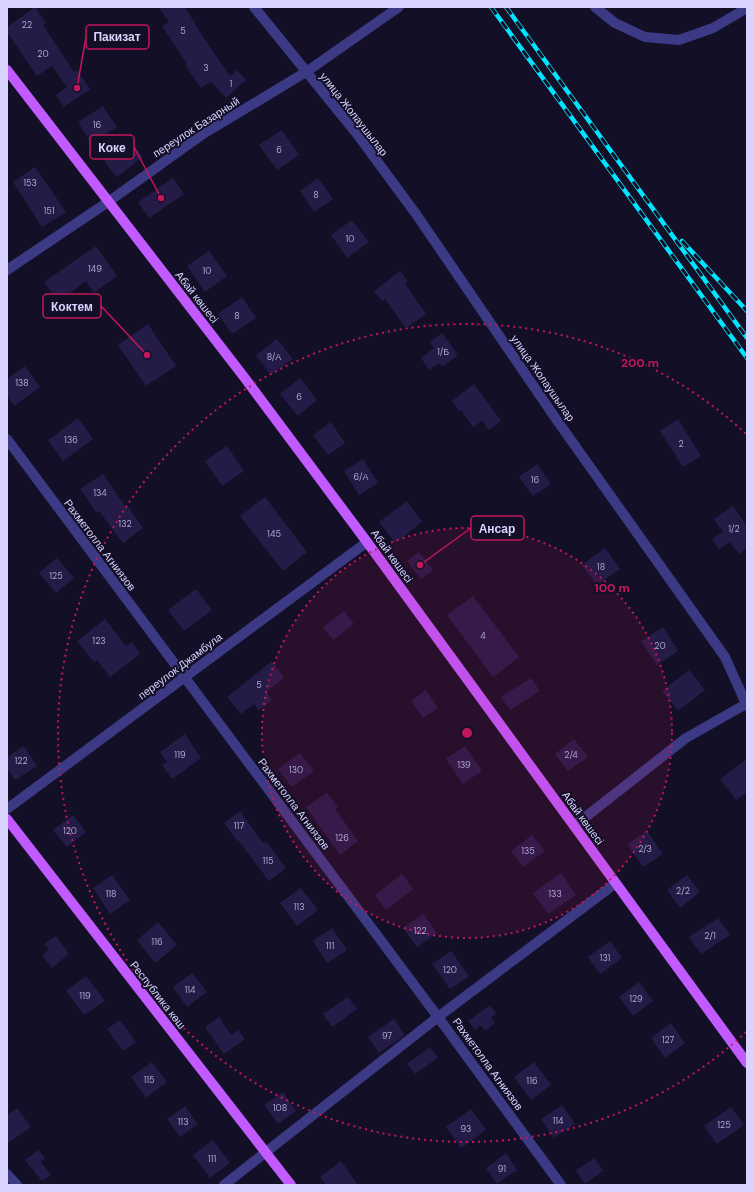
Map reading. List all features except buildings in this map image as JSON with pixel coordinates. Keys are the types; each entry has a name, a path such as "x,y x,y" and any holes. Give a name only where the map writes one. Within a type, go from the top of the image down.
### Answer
{"main road":[{"name":"Абай көшесі","path":"7,70 244,377 367,542 747,1063"},
{"name":"Республика көш","path":"7,819 291,1185"}],"street":[{"name":"улица Жолаушылар","path":"254,7 357,134 416,214 552,412 725,657 746,705"},
{"name":"переулок Базарный","path":"7,270 108,202 203,134 306,72 399,7"},
{"path":"595,7 615,23 645,37 679,40 713,28 747,8"},
{"name":"Рахметолла Агниязов","path":"7,439 184,678 438,1016 561,1185"},
{"name":"переулок Джамбула","path":"7,809 367,542"},
{"path":"574,826 686,738 746,705"},
{"path":"224,1185 438,1016 616,883"},
{"path":"7,1174 17,1185"}],"railway":[{"path":"491,7 747,358"},
{"path":"506,7 747,338"},
{"path":"682,241 747,311"}],"place":[{"name":"Пакизат","path":"77,88"},
{"name":"Коке","path":"161,198"},
{"name":"Коктем","path":"147,355"},
{"name":"Ансар","path":"420,565"}]}
